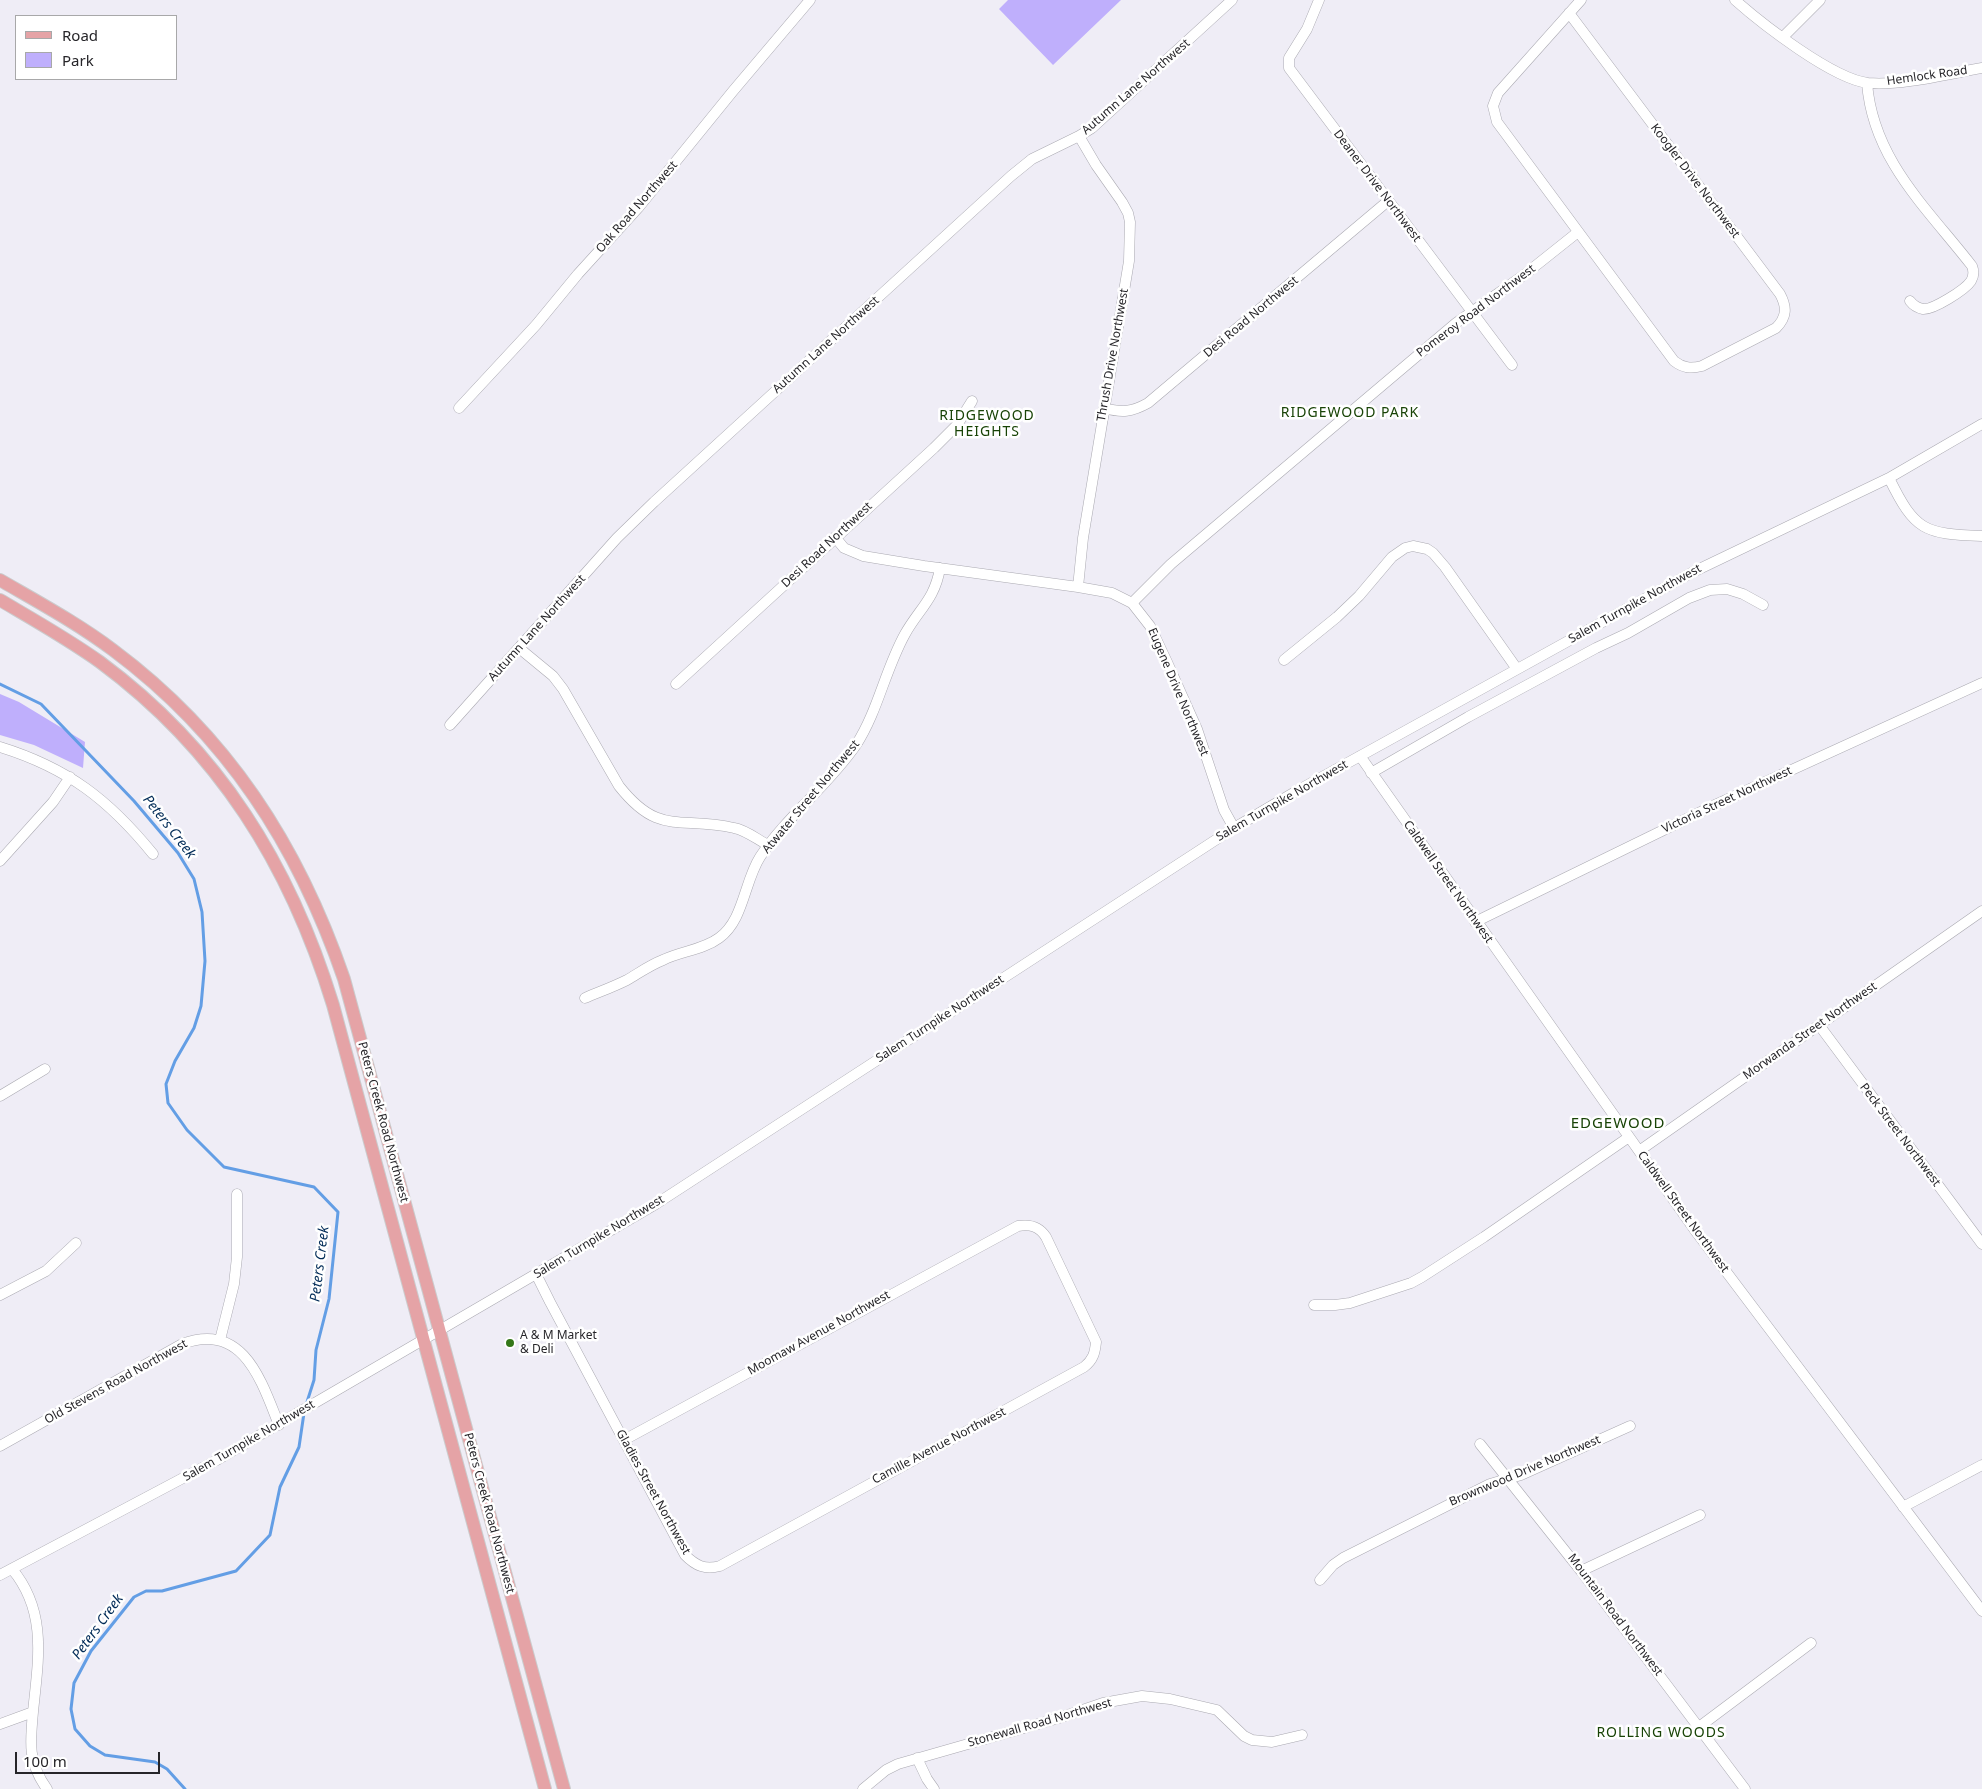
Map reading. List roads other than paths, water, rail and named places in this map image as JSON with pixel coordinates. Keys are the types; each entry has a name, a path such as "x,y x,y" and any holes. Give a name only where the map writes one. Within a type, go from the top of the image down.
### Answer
{"main road":[{"name":"Peters Creek Road Northwest","path":"0,580 89,632 114,650 161,690 225,756 247,785 287,847 315,903 344,979 564,1789"},
{"name":"Peters Creek Road Northwest","path":"0,600 100,662 170,722 211,768 251,822 267,848 301,914 320,963 545,1789"}],"street":[{"name":"Oak Road Northwest","path":"459,408 536,326 573,280 638,208 810,0"},
{"name":"Autumn Lane Northwest","path":"450,725 617,538 679,478 1011,176 1043,152 1092,128 1232,0"},
{"name":"Deaner Drive Northwest","path":"1319,0 1306,29 1289,58 1289,68 1512,365"},
{"path":"1578,232 1497,122 1493,106 1498,93 1580,0"},
{"name":"Hemlock Road","path":"1735,0 1818,61 1852,80 1867,83 1885,83 1982,68"},
{"path":"1783,37 1820,0"},
{"name":"Koogler Drive Northwest","path":"1569,13 1784,302 1786,310 1782,323 1750,342 1702,366 1694,368 1680,365 1674,361 1578,232"},
{"path":"1867,83 1868,100 1877,134 1890,161 1974,270 1973,277 1968,285 1931,308 1918,307 1910,301"},
{"name":"Thrush Drive Northwest","path":"1078,586 1083,538 1129,261 1130,222 1122,202 1096,165 1079,136"},
{"name":"Desi Road Northwest","path":"1104,408 1120,412 1130,412 1148,403 1388,201"},
{"name":"Pomeroy Road Northwest","path":"1132,603 1171,564 1456,323 1472,313 1578,232"},
{"name":"Desi Road Northwest","path":"676,684 951,431 966,414 972,401"},
{"name":"Salem Turnpike Northwest","path":"0,1575 282,1423 656,1204 1234,828 1360,756 1719,558 1889,478 1982,424"},
{"path":"1889,478 1904,507 1912,519 1921,526 1938,533 1982,536"},
{"path":"835,537 844,548 851,552 940,568"},
{"path":"1284,660 1337,617 1359,596 1396,553 1413,546 1427,549 1445,567 1517,669"},
{"name":"Eugene Drive Northwest","path":"940,568 1078,586 1112,593 1132,603 1141,612 1150,626 1168,662 1197,729 1224,810 1234,828"},
{"name":"Atwater Street Northwest","path":"585,998 625,981 661,960 696,949 720,937 734,921 752,872 768,846 823,786 854,747 866,728 892,659 910,625 934,592 940,568"},
{"path":"1371,772 1468,717 1596,648 1628,633 1689,598 1710,590 1727,589 1743,594 1763,605"},
{"path":"519,648 552,676 562,689 619,786 630,800 645,812 655,818 679,824 720,825 737,828 768,846"},
{"name":"Victoria Street Northwest","path":"1475,922 1717,804 1982,683"},
{"path":"0,747 28,756 70,777 118,814 153,854"},
{"name":"Caldwell Street Northwest","path":"1360,756 1475,922 1703,1241 1982,1611"},
{"path":"0,861 53,802 70,777"},
{"name":"Morwanda Street Northwest","path":"1639,1151 1982,911"},
{"name":"Peck Street Northwest","path":"1819,1025 1982,1244"},
{"path":"0,1096 45,1069"},
{"path":"1314,1305 1350,1303 1411,1283 1484,1237 1629,1137"},
{"path":"237,1194 237,1257 234,1284 220,1340 232,1345 250,1361 261,1379 282,1423"},
{"name":"Camille Avenue Northwest","path":"840,1500 1038,1393 1092,1360 1096,1342 1062,1267 1043,1232 1032,1225 1014,1228"},
{"name":"Moomaw Avenue Northwest","path":"624,1440 1014,1228"},
{"path":"0,1295 46,1271 76,1243"},
{"name":"Gladies Street Northwest","path":"536,1274 685,1555 700,1567 712,1568 720,1566 840,1500"},
{"name":"Old Stevens Road Northwest","path":"0,1446 182,1344 200,1339 220,1340"},
{"name":"Brownwood Drive Northwest","path":"1320,1580 1343,1558 1482,1488 1521,1475 1630,1426"},
{"name":"Mountain Road Northwest","path":"1480,1444 1582,1571 1745,1789"},
{"path":"1903,1508 1982,1465"},
{"path":"1582,1571 1700,1515"},
{"path":"12,1569 26,1590 37,1620 38,1654 30,1742 32,1761 36,1772 47,1789"},
{"path":"1699,1727 1811,1643"},
{"name":"Stonewall Road Northwest","path":"862,1789 886,1770 898,1764 1103,1703 1132,1697 1142,1696 1178,1700 1217,1710 1244,1736 1252,1740 1272,1742 1302,1735"},
{"path":"0,1724 33,1712"},
{"path":"917,1758 934,1789"}],"waterway":[{"name":"Peters Creek","path":"0,684 41,704 134,801 178,853 194,879 202,912 205,961 201,1006 194,1028 175,1061 166,1084 168,1103 187,1130 224,1167 314,1187 338,1212 329,1299 316,1350 314,1380 306,1405"},
{"name":"Peters Creek","path":"185,1789 167,1769 155,1762 105,1755 90,1746 75,1729 71,1709 74,1683 91,1651 134,1597 146,1591 162,1591 236,1571 270,1535 280,1487 299,1447 304,1413"}],"place":[{"name":"A & M Market & Deli","path":"510,1343"}],"district":[{"name":"RIDGEWOOD PARK","path":"1350,413"},
{"name":"RIDGEWOOD HEIGHTS","path":"987,424"},
{"name":"EDGEWOOD","path":"1618,1124"},
{"name":"ROLLING WOODS","path":"1661,1733"}]}
